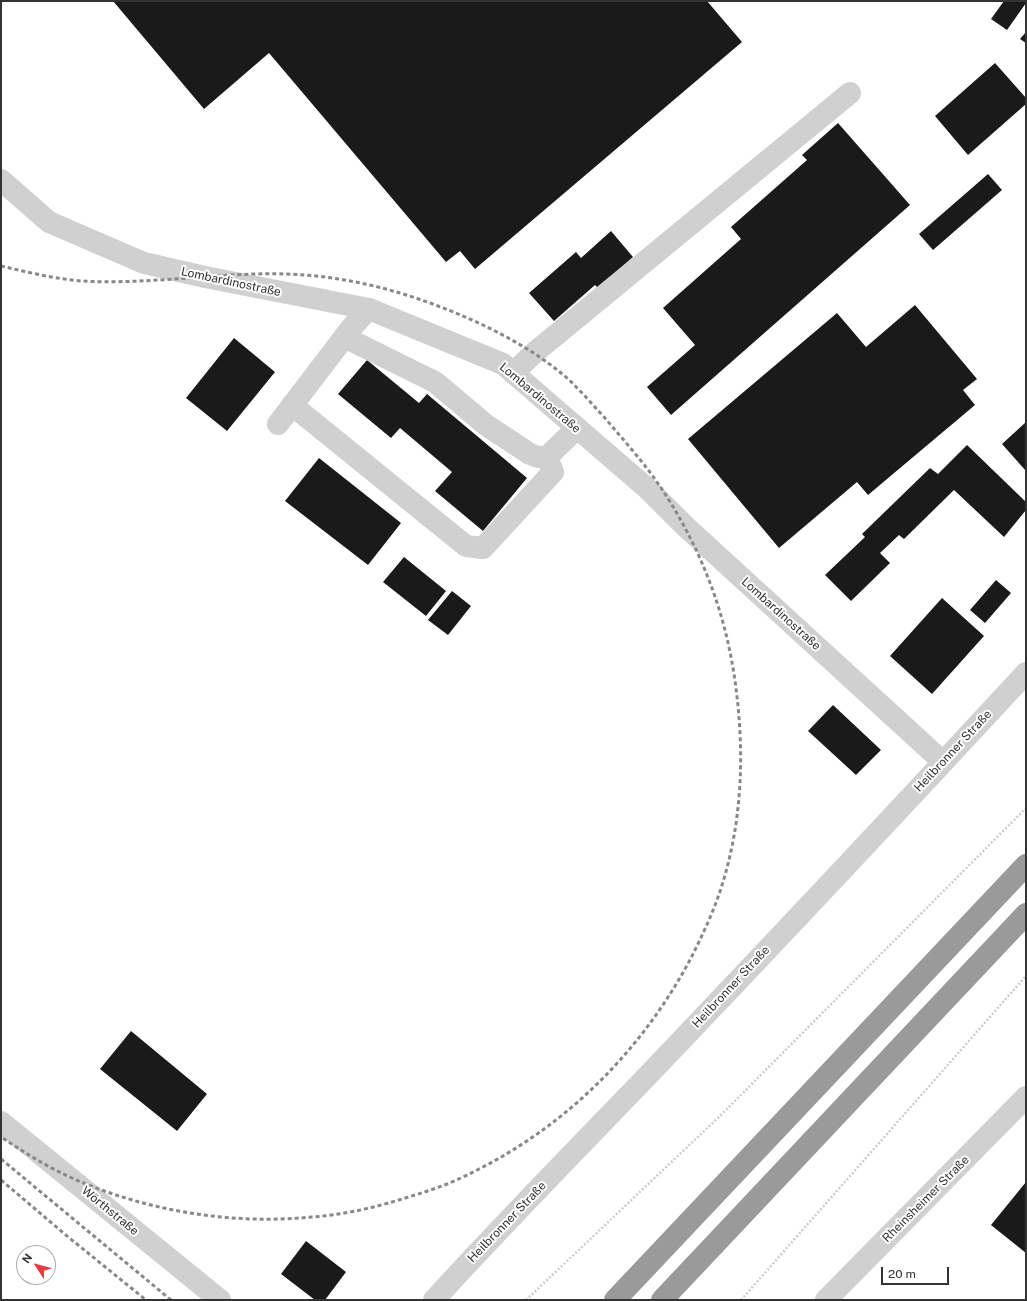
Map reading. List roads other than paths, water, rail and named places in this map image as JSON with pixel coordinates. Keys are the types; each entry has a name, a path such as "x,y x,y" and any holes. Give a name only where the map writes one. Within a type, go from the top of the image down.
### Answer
{"highway":[{"path":"615,1300 1026,865"},
{"path":"662,1300 1026,914"}],"street":[{"path":"513,372 534,353 850,93"},
{"name":"Lombardinostraße","path":"1,180 49,222 144,263 205,277 369,309 504,364 649,490 685,526 944,762"},
{"path":"278,424 344,337 369,309"},
{"path":"344,337 434,382 486,425 530,454 538,457 546,457 577,428"},
{"path":"292,405 466,546 483,548 553,472 546,457"},
{"name":"Heilbronner Straße","path":"434,1300 491,1237 656,1067 1026,673"},
{"name":"Rheinsheimer Straße","path":"826,1300 1026,1097"},
{"name":"Wörthstraße","path":"1,1122 220,1300"}],"railway":[{"path":"1,266 51,277 82,281 108,282 235,275 286,274 362,283 412,297 460,315 493,330 543,359 578,389 637,456 667,497 696,550 708,576 717,603 731,659 739,718 741,764 735,833 724,878 702,935 692,956 672,990 650,1023 625,1054 598,1083 569,1110 537,1134 504,1155 469,1174 445,1185 419,1194 346,1213 281,1219 220,1217 159,1207 100,1189 54,1169 1,1137"},
{"path":"1,1159 171,1300"},
{"path":"1,1180 146,1300"}]}
